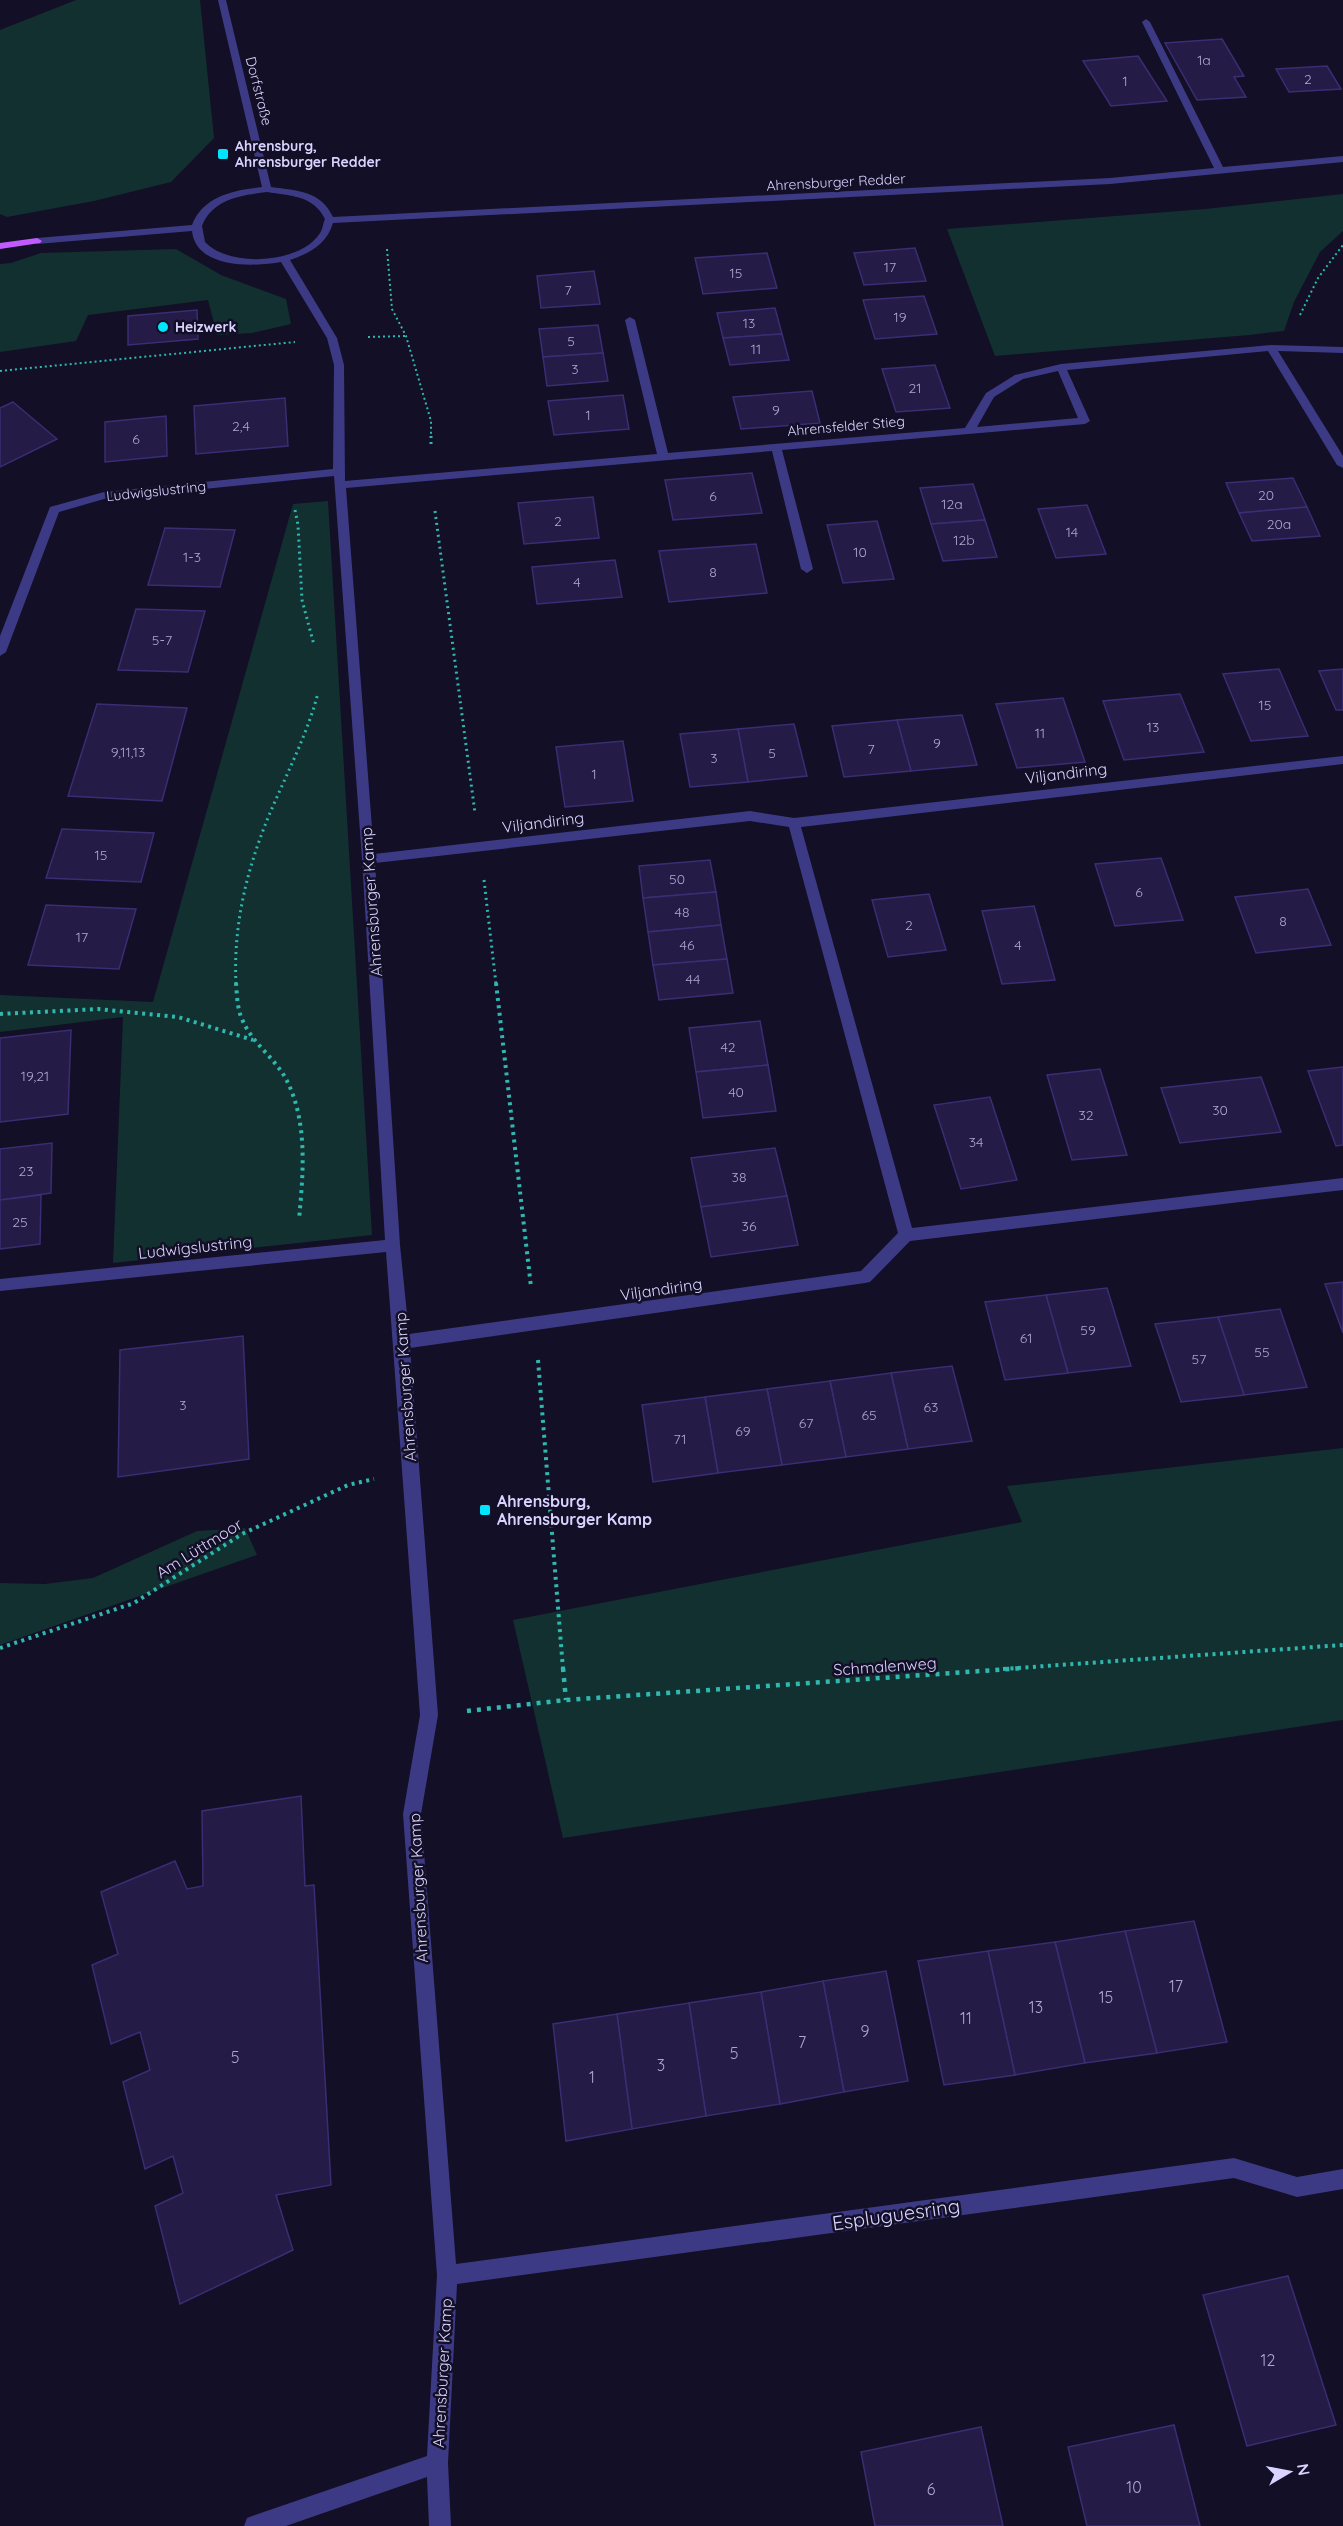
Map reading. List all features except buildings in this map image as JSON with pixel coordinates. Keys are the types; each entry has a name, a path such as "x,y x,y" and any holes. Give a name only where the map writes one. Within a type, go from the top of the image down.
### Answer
{"main road":[{"path":"0,239 37,241"},
{"path":"0,246 37,241"}],"street":[{"name":"Dorfstraße","path":"222,0 267,189"},
{"path":"1146,22 1220,170"},
{"name":"Ahrensburger Redder","path":"330,220 1110,181 1343,159"},
{"path":"267,189 286,190 317,201 326,210 330,220 328,232 319,243 304,253 285,260 263,264 221,259 206,251 197,240 195,228 202,214 218,201 241,192 267,189"},
{"path":"37,241 195,228"},
{"name":"Ahrensburger Kamp","path":"285,260 332,338 339,365 340,479 393,1245 429,1715 412,1814 447,2275 437,2463 440,2526"},
{"path":"630,320 663,457"},
{"path":"1271,348 1343,465"},
{"path":"969,431 990,395 1019,377 1060,367 1271,348 1303,351 1343,350"},
{"name":"Ahrensfelder Stieg","path":"340,479 430,477 1085,421 1060,367"},
{"path":"776,447 807,569"},
{"name":"Ludwigslustring","path":"0,652 54,510 104,496 284,478 340,479"},
{"name":"Viljandiring","path":"368,859 750,816 794,823 1343,760"},
{"path":"794,823 906,1235 1343,1184"},
{"name":"Viljandiring","path":"402,1342 865,1277 906,1235"},
{"name":"Ludwigslustring","path":"0,1285 393,1245"},
{"name":"Espluguesring","path":"447,2275 1234,2168 1297,2187 1343,2179"},
{"path":"255,2526 437,2463"}],"path":[{"path":"384,218 392,309 406,336 431,421 430,477 480,848 536,1325 566,1700"},
{"path":"1303,351 1294,333 1303,308 1316,280 1343,245"},
{"path":"0,371 332,338"},
{"path":"284,478 298,525 302,600 316,652"},
{"path":"296,1255 302,1194 302,1146 296,1105 279,1067 254,1040 239,1011 235,962 236,933 243,894 269,814 305,737 320,684"},
{"path":"0,1014 98,1009 178,1017 254,1040"},
{"name":"Am Lüttmoor","path":"0,1648 135,1603 242,1534 348,1485 410,1472"},
{"name":"Schmalenweg","path":"429,1715 566,1700 1343,1645"}],"green space":[{"path":"76,0 200,0 214,138 171,182 94,201 7,217 0,214 0,30"},
{"path":"1343,194 1343,231 1320,252 1294,302 1284,331 1249,335 995,356 947,229 1205,209"},
{"path":"176,249 221,275 286,299 291,324 252,333 217,335 208,300 88,315 76,341 0,352 0,264 11,263 41,253"},
{"path":"328,501 372,1235 113,1263 123,1017 0,1032 0,995 153,1002 293,504"},
{"path":"1343,1448 1343,1720 563,1838 513,1620 1022,1522 1007,1486"},
{"path":"245,1528 257,1555 0,1645 0,1583 45,1584 93,1578 197,1531"}],"place":[{"name":"Ahrensburg, Ahrensburger Redder","path":"223,154"},
{"name":"Heizwerk","path":"163,327"},
{"name":"Ahrensburg, Ahrensburger Kamp","path":"485,1510"}]}
